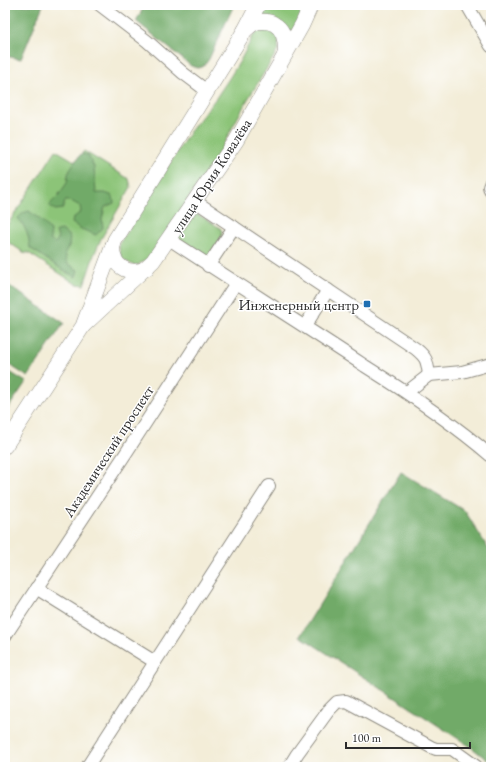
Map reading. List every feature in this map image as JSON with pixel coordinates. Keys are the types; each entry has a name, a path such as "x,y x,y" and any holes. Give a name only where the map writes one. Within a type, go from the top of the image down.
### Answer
{"main road":[{"name":"улица Юрия Ковалёва","path":"5,446 83,326 115,240 258,5"},
{"name":"улица Юрия Ковалёва","path":"83,326 147,268 169,239 236,141 302,25 311,5"},
{"path":"244,30 258,22 265,21 276,25 284,35 286,46 285,55"},
{"path":"115,240 113,253 114,259 118,264 129,271 135,272 142,271 147,268"}],"street":[{"path":"100,5 147,41 183,73 207,91"},
{"path":"467,5 491,46"},
{"path":"491,182 489,187 491,191"},
{"path":"194,201 416,349 427,361 429,375"},
{"path":"208,266 234,228"},
{"path":"169,239 208,266 305,326 406,392 491,456"},
{"name":"Академический проспект","path":"5,636 124,457 236,283"},
{"path":"305,326 328,290"},
{"path":"406,392 429,375 462,372 491,364"},
{"path":"87,767 269,486"},
{"path":"36,588 155,662"},
{"path":"289,767 329,710 337,702 346,701 431,747 436,749 452,749 477,767"}],"green space":[{"path":"5,5 43,5 21,59 5,56"},
{"path":"145,5 234,5 209,59 204,66 198,68 191,66 136,21"},
{"path":"266,5 280,5 293,9 304,9 293,33 261,14"},
{"path":"264,29 269,29 279,37 278,50 245,104 222,148 149,258 136,266 125,261 121,256 119,244 189,133 228,80 255,33"},
{"path":"56,150 76,162 84,151 129,179 131,187 101,239 84,285 76,284 27,252 26,254 5,240 5,222 8,224"},
{"path":"81,154 88,155 94,167 96,193 105,193 113,196 114,203 105,207 102,219 103,228 96,235 81,229 72,223 73,218 81,212 80,206 71,201 65,201 63,209 55,210 49,205 67,183 68,174 73,164"},
{"path":"29,211 42,221 51,231 50,240 55,243 58,239 56,231 62,230 70,237 69,246 65,252 67,263 78,270 76,277 30,248 27,232 18,218 23,213"},
{"path":"196,214 205,218 222,231 222,236 211,256 206,258 178,240 178,236 193,215"},
{"path":"5,283 64,323 28,377 5,362"},
{"path":"5,369 26,382 5,413"},
{"path":"401,472 465,511 491,553 491,763 471,747 300,636"}],"place":[{"name":"Инженерный центр","path":"367,304"}]}
